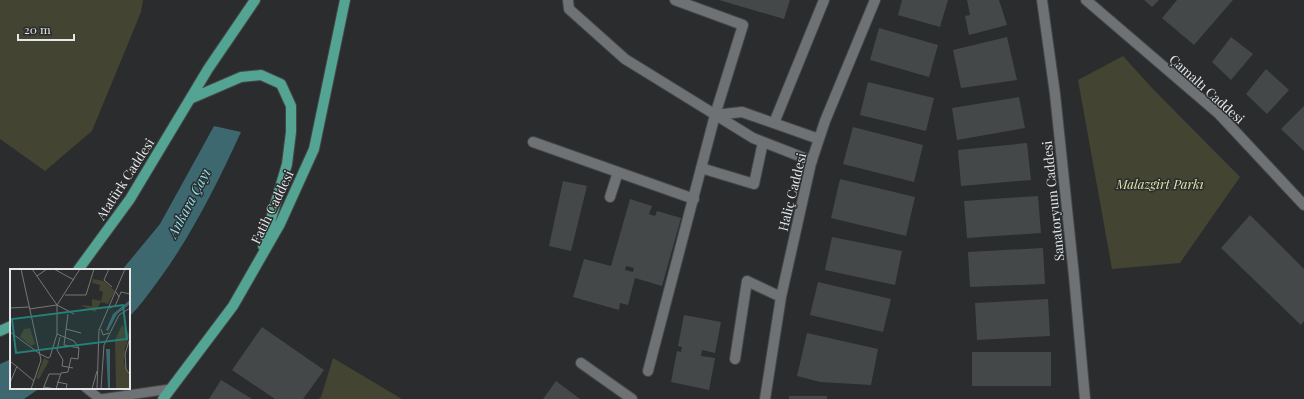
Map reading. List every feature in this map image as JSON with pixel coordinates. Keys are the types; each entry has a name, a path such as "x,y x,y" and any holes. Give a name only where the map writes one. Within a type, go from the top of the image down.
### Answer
{"main road":[{"path":"190,99 208,69 255,0"},
{"name":"Fatih Caddesi","path":"163,399 233,306 280,224 314,149 345,0"},
{"path":"190,99 241,77 260,75 281,84 291,106 291,132 287,164 259,262"},
{"name":"Atatürk Caddesi","path":"79,269 130,199 190,99"},
{"path":"0,331 10,326"}],"street":[{"path":"568,0 568,9 625,59 753,138 812,161"},
{"path":"648,371 715,114 743,25 675,0"},
{"path":"774,123 824,0"},
{"name":"Haliç Caddesi","path":"764,399 781,296 812,161 825,121 875,0"},
{"name":"Sanatoryum Caddesi","path":"1042,0 1056,102 1085,399"},
{"name":"Çamaltı Caddesi","path":"1086,0 1219,114 1304,205"},
{"path":"715,114 742,112 819,139"},
{"path":"533,142 694,199"},
{"path":"701,168 754,184 763,142"},
{"path":"610,197 618,172"},
{"path":"735,359 747,281 781,296"},
{"path":"581,362 632,399"}],"lane":[{"path":"87,389 101,399 170,390"}],"green space":[{"path":"0,0 143,0 141,12 92,131 45,171 0,139"},
{"name":"Malazgirt Parkı","path":"1123,56 1153,89 1240,177 1180,263 1112,269 1078,80"},
{"path":"333,358 402,399 318,399 321,397"}],"water":[{"name":"Ankara Çayı","path":"214,126 241,132 213,190 182,246 141,304 130,316 130,269 123,269 160,224"},
{"path":"10,359 10,389 39,389 24,399 0,399 0,364"}],"building":[{"path":"719,0 790,0 784,19"},
{"path":"902,0 948,0 940,27 898,15"},
{"path":"967,0 999,0 1007,25 969,35 965,16 970,15"},
{"path":"1144,0 1159,0 1152,7"},
{"path":"1177,0 1233,0 1194,45 1162,18"},
{"path":"879,28 938,45 929,77 870,60"},
{"path":"1007,37 1017,80 961,88 953,50"},
{"path":"1231,37 1253,54 1231,80 1212,62"},
{"path":"1266,69 1289,90 1267,114 1246,94"},
{"path":"868,82 934,98 926,131 860,115"},
{"path":"1019,97 1025,128 957,140 952,108"},
{"path":"1304,106 1304,151 1281,129"},
{"path":"853,127 923,145 914,182 843,164"},
{"path":"1027,143 1031,180 961,186 958,150"},
{"path":"840,179 915,197 906,236 831,218"},
{"path":"563,181 587,186 571,251 549,246"},
{"path":"1038,196 1041,233 967,238 964,201"},
{"path":"630,199 652,206 649,214 655,216 657,211 681,218 662,286 635,278 628,305 620,303 619,310 573,297 584,259 611,266","holes":["626,266 634,268 633,272 625,270"]},
{"path":"1250,215 1304,269 1304,321 1301,325 1221,248"},
{"path":"832,237 902,251 895,285 825,270"},
{"path":"1043,248 1045,284 970,287 968,252"},
{"path":"818,282 891,299 883,332 810,315"},
{"path":"1048,299 1050,336 977,340 975,303"},
{"path":"684,315 721,322 715,353 702,350 701,356 715,358 709,390 671,382 677,351 681,352 682,347 678,346"},
{"path":"262,327 324,370 303,399 275,399 232,370"},
{"path":"807,333 878,349 871,385 820,382 797,376"},
{"path":"972,352 1051,352 1051,386 972,386"},
{"path":"221,380 252,399 209,399"},
{"path":"556,381 580,399 543,399"},
{"path":"789,396 827,396 827,399 789,399"}]}
